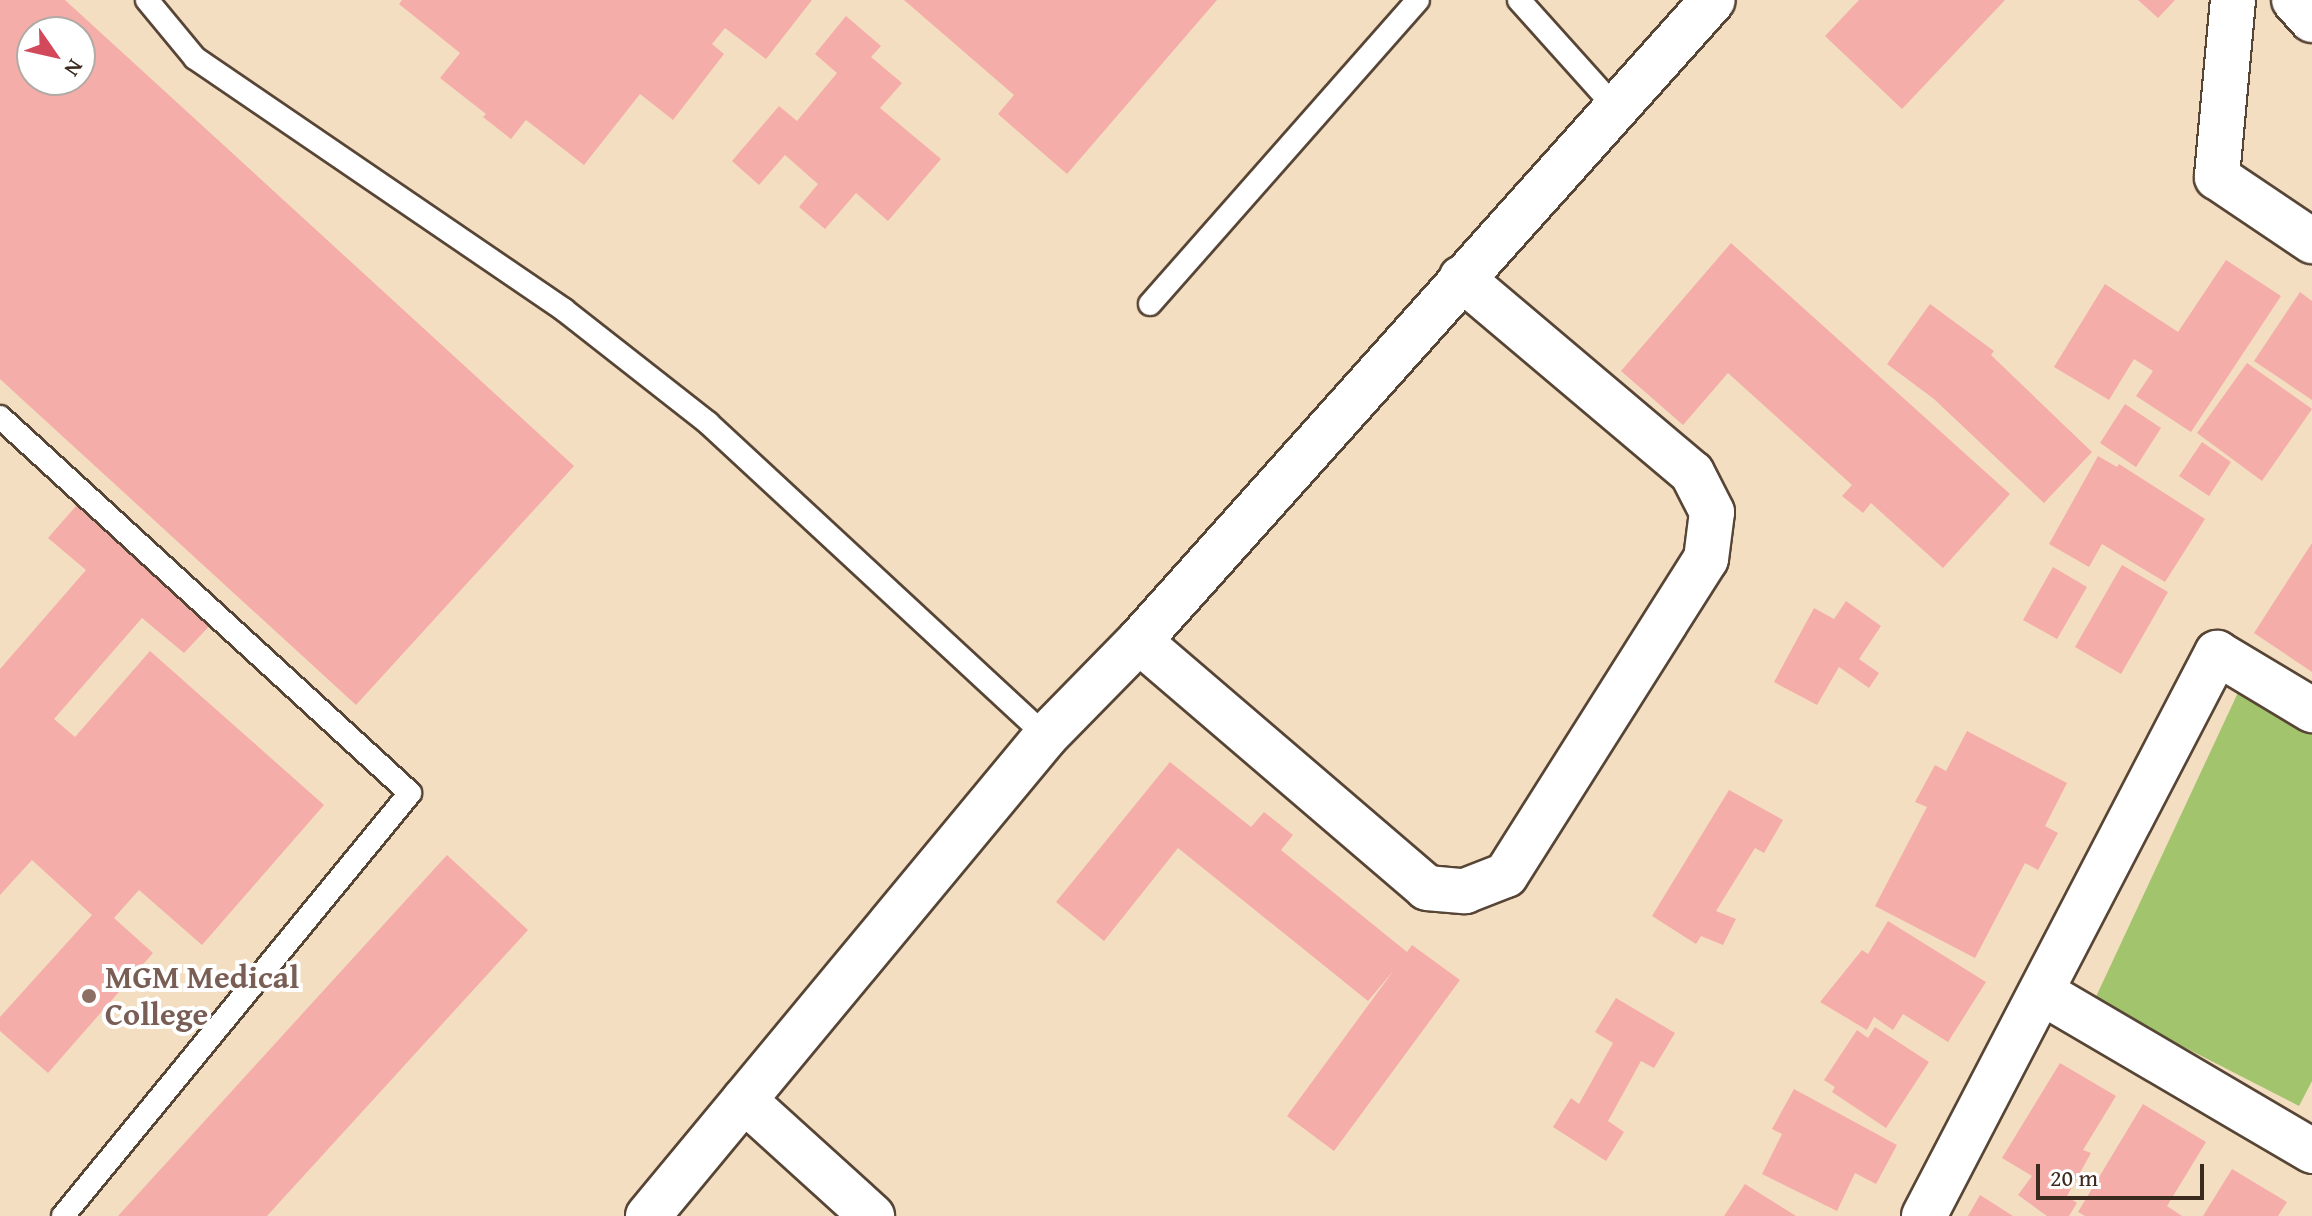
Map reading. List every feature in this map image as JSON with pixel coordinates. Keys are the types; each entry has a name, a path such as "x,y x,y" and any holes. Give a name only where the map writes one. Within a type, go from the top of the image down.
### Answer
{"street":[{"path":"648,1216 1046,736 1139,641 1713,0"},
{"path":"2233,0 2217,177 2312,241"},
{"path":"2294,0 2312,20"},
{"path":"1139,641 1427,888 1465,891 1506,875 1706,559 1712,512 1692,473 1461,278"},
{"path":"1924,1216 2043,993 2217,653 2312,710"},
{"path":"2043,993 2312,1151"},
{"path":"744,1100 872,1216"}],"lane":[{"path":"147,0 195,58 564,310 708,423 1046,736"},
{"path":"1150,304 1418,0"},
{"path":"1519,0 1615,107"},
{"path":"0,417 410,793 63,1216"}],"green space":[{"path":"2242,684 2312,724 2312,1081 2299,1106 2094,1001"}],"building":[{"path":"0,0 65,0 82,16 16,16 16,96 96,96 96,28 574,466 356,705 0,379"},
{"path":"402,0 812,0 766,59 725,28 712,44 724,54 673,120 640,94 584,165 526,120 511,139 483,117 486,114 440,78 460,53 399,4"},
{"path":"904,0 1217,0 1067,174 998,114 1014,95"},
{"path":"1859,0 2005,0 1902,109 1825,36"},
{"path":"2138,0 2175,0 2158,18"},
{"path":"846,16 881,46 871,57 902,83 880,108 941,159 888,221 856,193 825,229 799,207 818,184 785,155 759,185 732,161 779,106 797,121 837,73 815,54"},
{"path":"1731,243 2010,494 1943,568 1871,503 1863,513 1842,496 1852,485 1728,373 1683,425 1621,371"},
{"path":"2226,260 2281,296 2191,432 2136,396 2153,371 2134,359 2109,400 2054,367 2105,284 2178,332"},
{"path":"2300,292 2312,301 2312,400 2254,361"},
{"path":"1930,304 1994,351 1991,355 2092,452 2044,503 1934,399 1887,364"},
{"path":"2247,363 2312,409 2262,481 2197,433"},
{"path":"2125,404 2161,428 2136,467 2100,443"},
{"path":"2202,442 2231,462 2209,496 2179,476"},
{"path":"2098,456 2117,467 2119,464 2205,519 2165,582 2102,544 2089,567 2049,544"},
{"name":"MGM Medical College","path":"83,498 215,620 184,653 142,618 54,719 75,737 150,651 324,805 202,945 139,890 114,918 153,953 48,1073 0,1031 0,1017 92,915 32,860 0,895 0,669 86,570 48,538"},
{"path":"2312,543 2312,672 2254,633"},
{"path":"2122,565 2168,592 2121,674 2075,647"},
{"path":"2053,567 2087,587 2057,639 2023,620"},
{"path":"1846,601 1881,626 1859,659 1879,673 1869,688 1839,667 1817,705 1774,682 1814,608 1834,619"},
{"path":"1967,731 2067,783 2045,826 2058,833 2038,870 2025,863 1975,958 1875,906 1927,807 1915,802 1935,765 1946,771"},
{"path":"1170,762 1251,827 1264,812 1293,835 1281,850 1407,952 1412,945 1460,980 1334,1151 1287,1116 1394,970 1368,1001 1178,848 1104,941 1056,902"},
{"path":"1729,790 1783,820 1764,853 1755,848 1716,911 1736,919 1723,945 1701,936 1696,944 1652,916"},
{"path":"447,855 528,930 267,1216 118,1216"},
{"path":"1888,921 1986,982 1948,1042 1903,1014 1893,1030 1874,1017 1867,1030 1820,1002 1862,950 1868,954"},
{"path":"1616,998 1675,1033 1654,1068 1641,1061 1608,1121 1624,1132 1606,1161 1553,1127 1571,1098 1579,1104 1613,1043 1595,1032"},
{"path":"1875,1027 1929,1062 1886,1128 1832,1092 1835,1087 1824,1080 1857,1030 1868,1038"},
{"path":"2060,1063 2116,1096 2083,1150 2091,1153 2067,1196 2077,1203 2069,1216 2047,1216 2018,1195 2032,1176 2002,1158"},
{"path":"1794,1089 1897,1145 1876,1184 1855,1173 1837,1211 1762,1174 1782,1134 1772,1129"},
{"path":"2143,1104 2206,1142 2167,1206 2182,1216 2085,1216 2078,1212"},
{"path":"2232,1169 2287,1202 2278,1216 2203,1216"},
{"path":"1745,1184 1796,1216 1724,1216"},
{"path":"1980,1195 2013,1216 1968,1216"}],"place":[{"name":"MGM Medical College","path":"89,996"}]}
